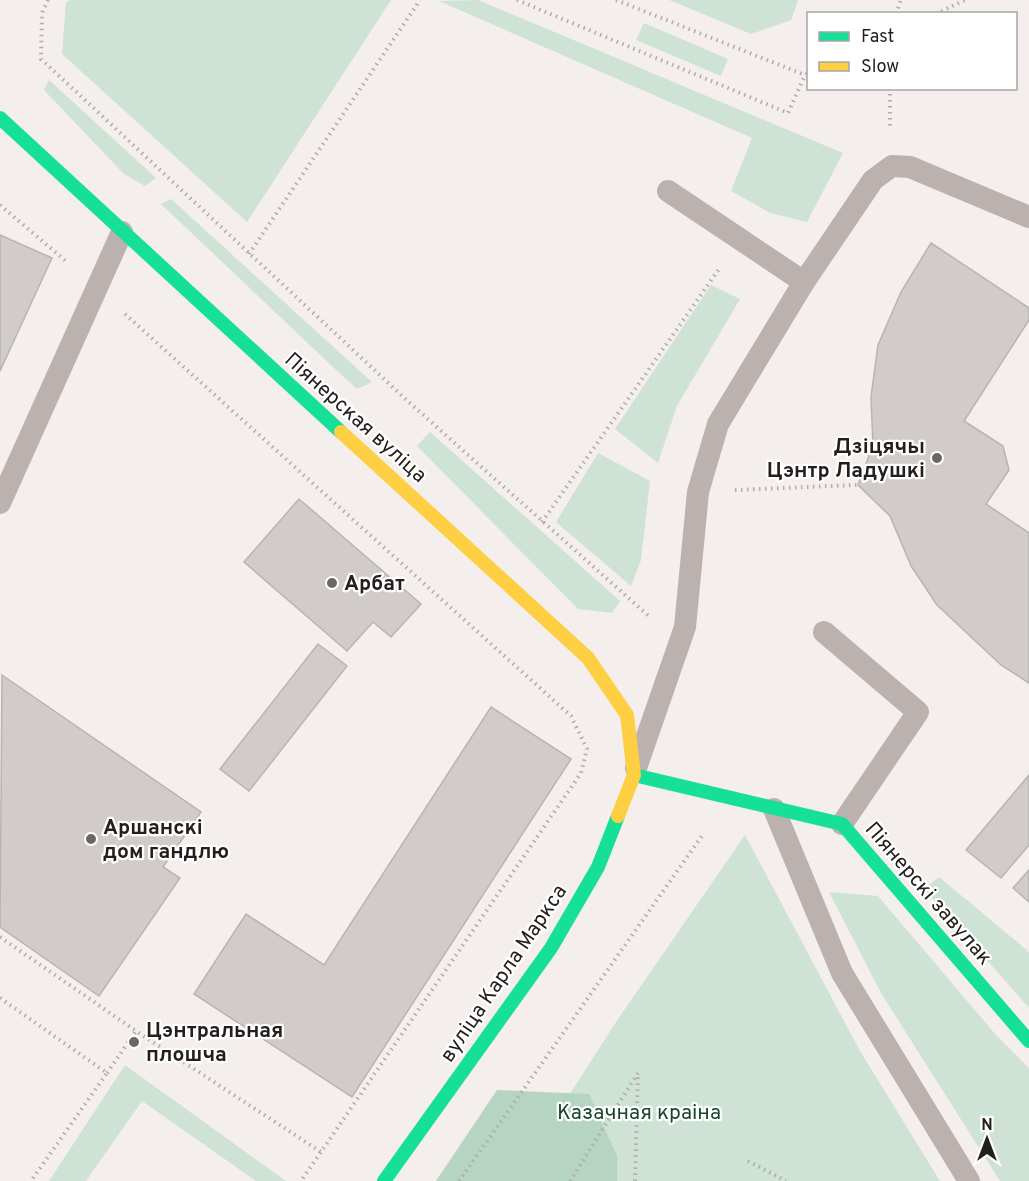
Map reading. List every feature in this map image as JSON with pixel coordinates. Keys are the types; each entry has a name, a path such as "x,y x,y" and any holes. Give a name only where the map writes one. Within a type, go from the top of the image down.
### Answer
{"street":[{"name":"Піянерская вуліца","path":"0,118 588,658 627,715 634,775"},
{"name":"Піянерскі завулак","path":"634,775 842,824 1029,1041"},
{"name":"вуліца Карла Маркса","path":"384,1181 550,948 598,867 634,775"}],"lane":[{"path":"634,775 685,627 698,492 718,424 804,282 873,180 892,166 910,167 1029,217"},
{"path":"668,191 804,282"},
{"path":"0,502 122,232"},
{"path":"824,632 918,712 842,824"},
{"path":"774,809 842,973 969,1181"}],"path":[{"path":"48,0 42,13 41,59 249,254 542,522 680,644"},
{"path":"249,254 420,0"},
{"path":"517,0 788,113 807,74 616,0"},
{"path":"940,12 965,0"},
{"path":"0,205 97,288 571,716 587,748 581,773 301,1181"},
{"path":"542,522 737,239"},
{"path":"698,492 858,485"},
{"path":"459,1181 729,798"},
{"path":"0,937 136,1031 321,1152"},
{"path":"0,998 107,1073"},
{"path":"31,1181 136,1031"},
{"path":"570,1181 638,1073 635,1181"},
{"path":"748,1161 786,1181"}],"green space":[{"path":"70,0 391,0 247,222 62,54 66,2"},
{"path":"478,0 843,153 807,222 770,213 731,191 752,138 439,1"},
{"path":"669,0 798,0 791,20 751,34"},
{"path":"644,23 728,59 721,76 636,40"},
{"path":"49,80 156,178 145,186 124,174 44,90"},
{"path":"171,199 372,382 357,389 161,204"},
{"path":"711,285 740,299 677,406 658,463 615,429"},
{"path":"430,432 620,601 612,613 578,609 417,446"},
{"path":"598,453 650,481 641,560 631,586 556,522"},
{"name":"Казачная краіна","path":"745,835 860,1051 940,1181 514,1181 616,1022"},
{"path":"939,877 1029,952 1029,1008 924,889"},
{"path":"829,892 878,896 996,1035 1029,1068 1029,1181 1000,1181 881,993"},
{"path":"125,1065 286,1181 256,1181 142,1101 86,1181 49,1181"},
{"path":"497,1090 589,1094 617,1156 617,1181 436,1181"}],"building":[{"path":"0,235 52,258 0,371"},
{"name":"Дзіцячы Цэнтр Ладушкі","path":"931,243 1029,308 1029,320 964,421 1003,446 1009,470 986,504 1029,533 1029,683 1001,665 937,605 911,566 890,516 858,485 873,445 871,397 878,345 901,292"},
{"name":"Арбат","path":"299,499 421,604 391,637 373,622 347,651 244,562"},
{"path":"318,644 347,666 249,791 220,769"},
{"name":"Аршанскі дом гандлю","path":"2,675 201,812 163,867 180,878 99,996 0,927"},
{"path":"491,707 571,759 352,1097 194,994 246,914 324,965"},
{"path":"1029,775 1029,845 1001,878 966,850"},
{"path":"1029,870 1029,902 1013,888"}],"traffic: fast":[{"path":"0,118 341,432"},
{"path":"634,775 842,824 1029,1041"},
{"path":"384,1181 551,948 598,867 618,816"}],"traffic: slow":[{"path":"341,432 588,658 627,715 634,775 618,816"}],"place":[{"name":"Дзіцячы Цэнтр Ладушкі","path":"937,458"},
{"name":"Арбат","path":"332,583"},
{"name":"Аршанскі дом гандлю","path":"91,839"},
{"name":"Цэнтральная плошча","path":"134,1042"}]}
